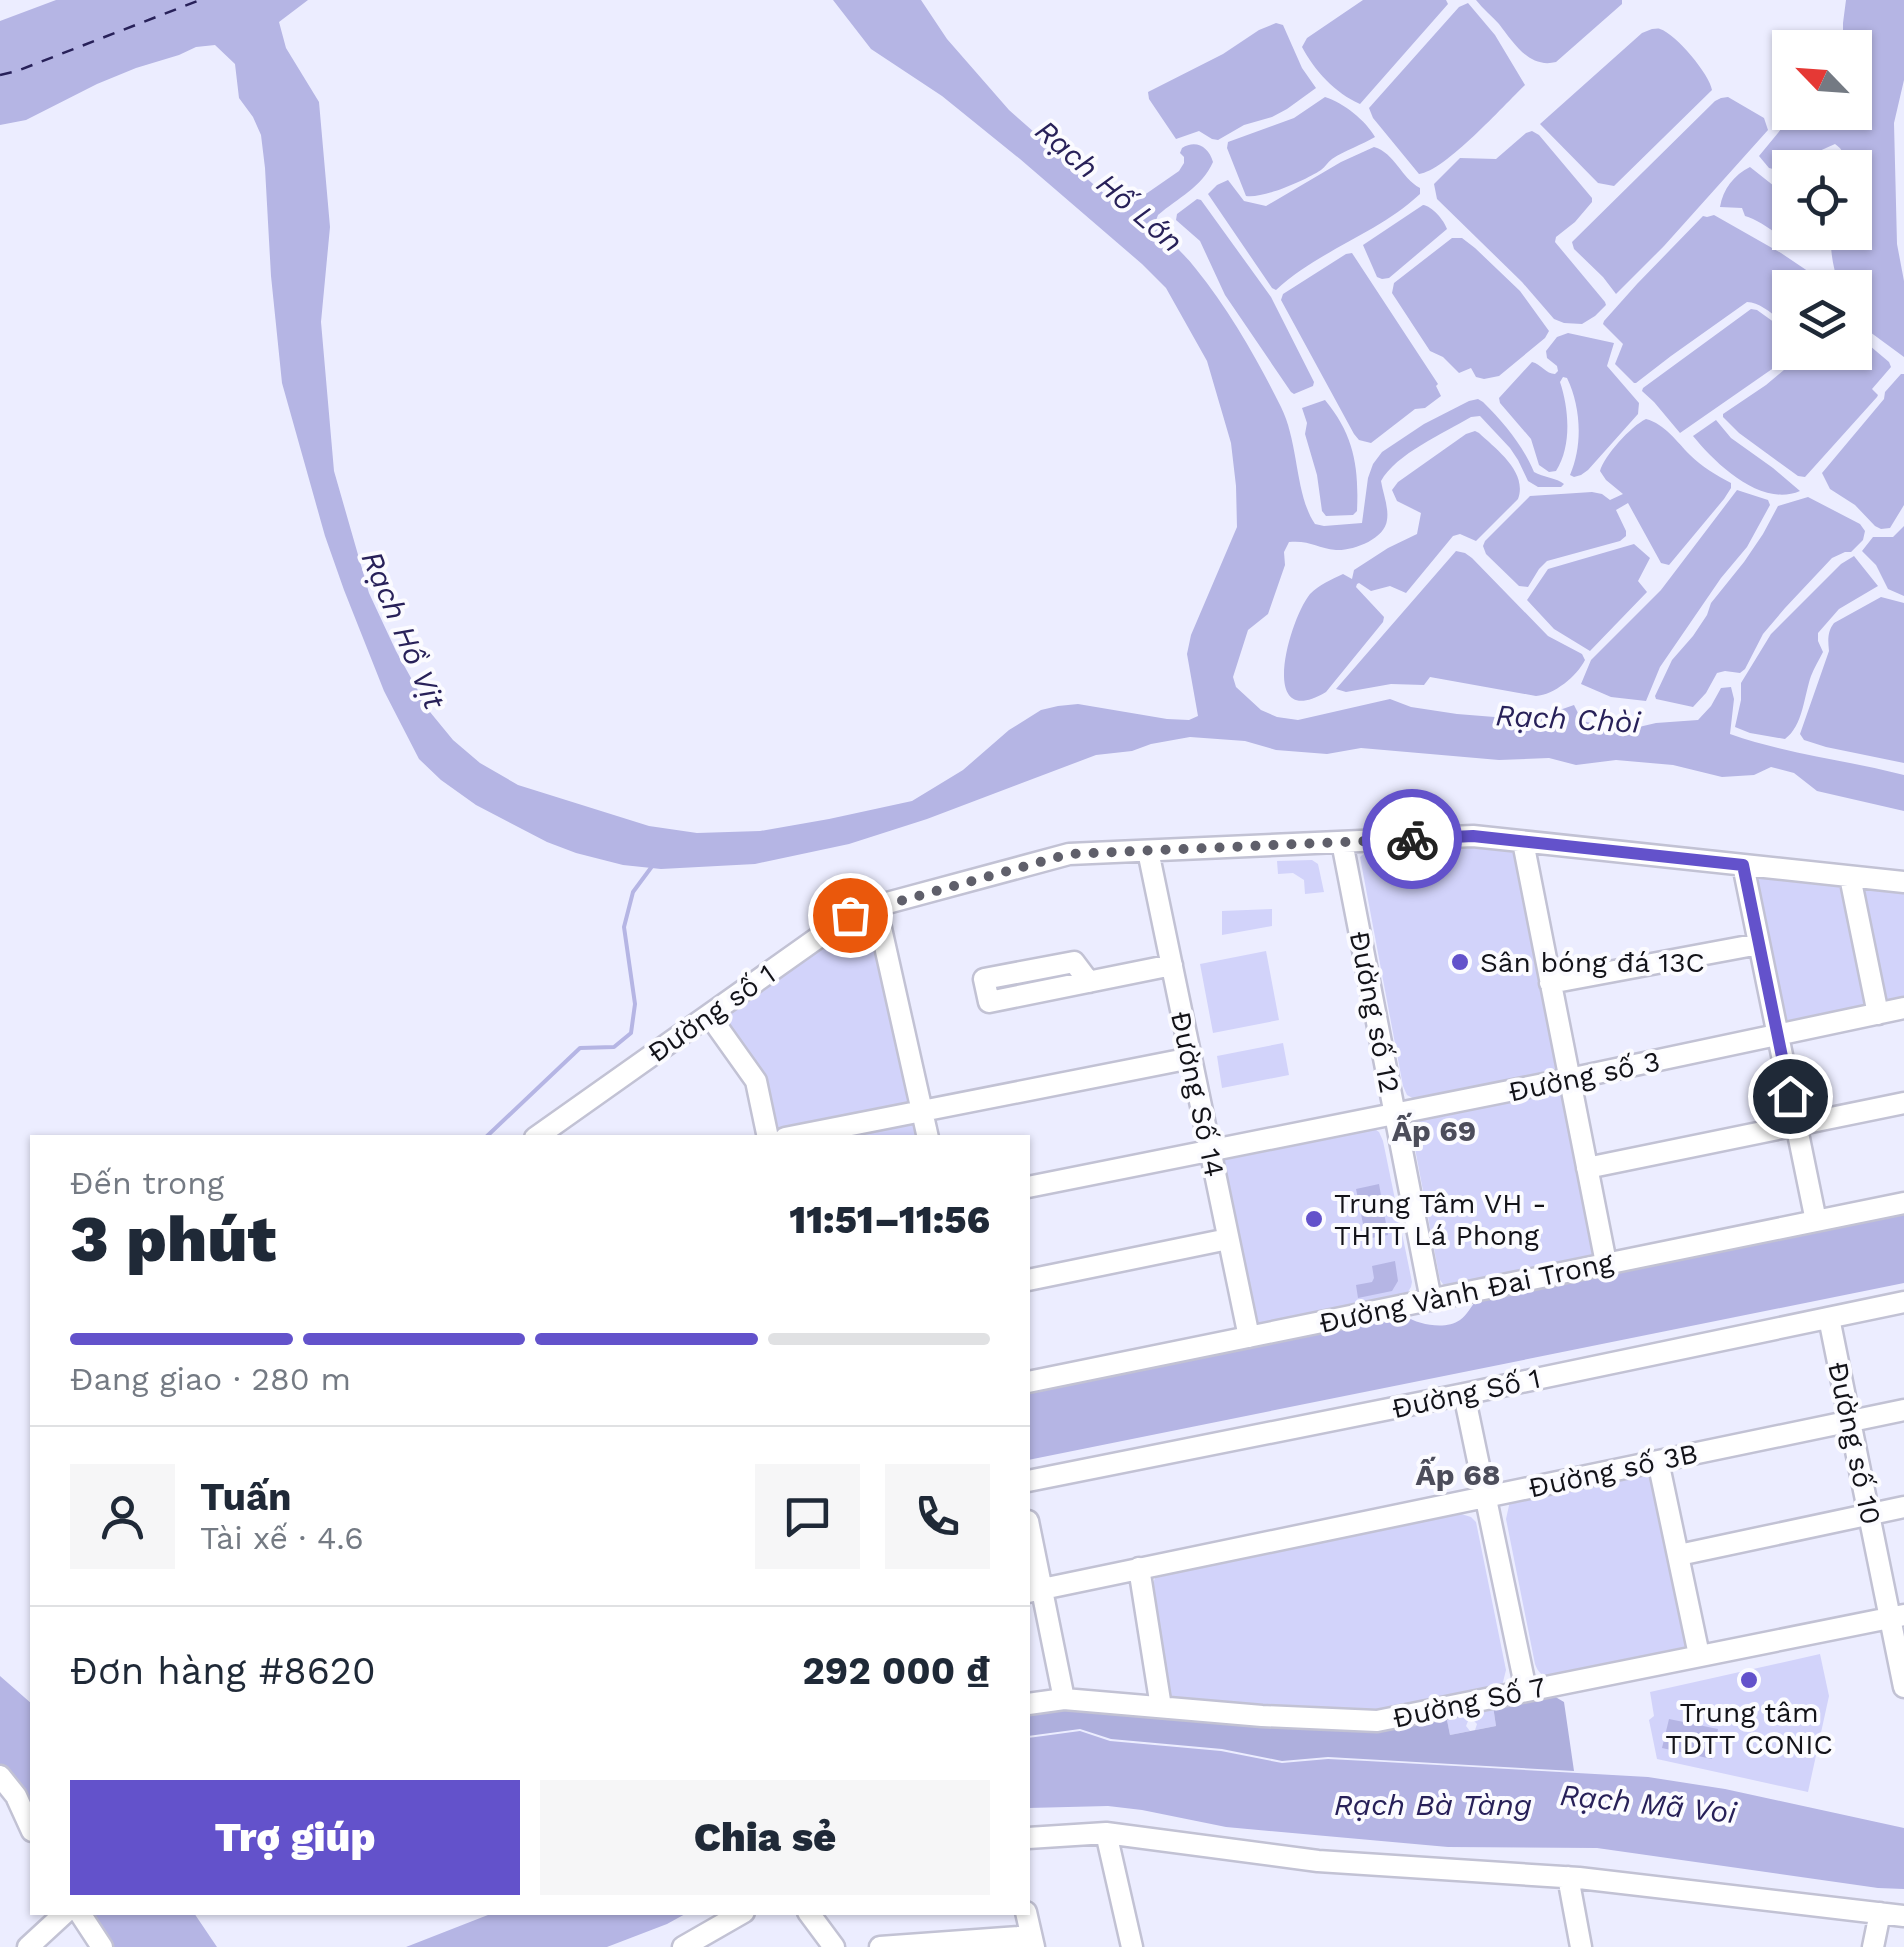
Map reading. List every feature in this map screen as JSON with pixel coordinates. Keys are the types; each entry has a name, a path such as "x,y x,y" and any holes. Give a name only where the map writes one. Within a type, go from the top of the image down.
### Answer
{"street":[{"name":"Đường số 1","path":"539,1135 850,915 1069,854 1473,836 1904,882"},
{"name":"Đường số 12","path":"1342,842 1431,1300"},
{"path":"1523,842 1606,1264"},
{"name":"Đường Số 14","path":"1148,852 1249,1337"},
{"path":"1743,865 1816,1221"},
{"path":"1850,876 1878,1014"},
{"path":"876,906 927,1135"},
{"path":"1550,982 1759,944"},
{"path":"1089,982 1172,965"},
{"name":"Đường số 3","path":"1030,1187 1570,1080 1904,1008"},
{"path":"709,1015 756,1081 767,1135"},
{"path":"800,1135 1190,1058"},
{"path":"1587,1168 1904,1103"},
{"name":"Đường Vành Đai Trong","path":"1030,1382 1904,1203"},
{"path":"1030,1280 1228,1239"},
{"name":"Đường Số 1","path":"1030,1480 1904,1302"},
{"name":"Đường số 10","path":"1829,1318 1870,1514 1897,1617 1904,1687"},
{"path":"1464,1394 1526,1690"},
{"name":"Đường số 3B","path":"1035,1590 1904,1410"},
{"path":"1658,1460 1698,1655"},
{"path":"1679,1554 1904,1507"},
{"path":"1030,1541 1035,1590 1064,1699"},
{"path":"1139,1568 1161,1707"},
{"name":"Đường Số 7","path":"1030,1704 1064,1699 1262,1716 1377,1721 1897,1617"},
{"path":"0,1776 16,1796 30,1827"},
{"path":"1030,1838 1106,1833 1318,1861 1568,1878 1904,1916"},
{"path":"1106,1833 1132,1947"},
{"path":"1568,1878 1581,1947"},
{"path":"1873,1947 1880,1913"},
{"path":"28,1947 63,1915"},
{"path":"81,1915 102,1947"},
{"path":"691,1945 739,1915"},
{"path":"810,1915 834,1947"},
{"path":"880,1947 1032,1942 1027,1915"}],"shaded area":[{"name":"Sân bóng đá 13C","path":"1471,846 1516,853 1559,1071 1416,1100 1407,1095 1403,1086 1360,857 1368,850"},
{"path":"1312,860 1318,864 1324,892 1305,894 1304,880 1293,873 1278,874 1277,861"},
{"path":"1756,876 1843,882 1870,1005 1784,1025"},
{"path":"1904,886 1904,1003 1884,1004 1858,887"},
{"path":"1272,909 1272,926 1222,935 1222,911"},
{"path":"857,922 873,928 911,1102 782,1133 774,1128 724,1020"},
{"path":"1266,951 1279,1020 1213,1033 1200,964"},
{"path":"1283,1043 1289,1075 1222,1088 1217,1056"},
{"path":"1561,1088 1597,1256 1446,1288 1440,1280 1414,1127 1424,1115"},
{"path":"915,1117 922,1135 822,1135"},
{"name":"Trung Tâm VH - THTT Lá Phong","path":"1370,1126 1383,1141 1411,1287 1405,1297 1255,1327 1219,1156"},
{"path":"1651,1474 1687,1640 1684,1649 1544,1675 1535,1664 1506,1519 1510,1501"},
{"path":"1458,1513 1476,1522 1506,1670 1502,1686 1381,1713 1169,1700 1151,1587 1156,1576"},
{"path":"1820,1654 1829,1696 1808,1792 1657,1759 1649,1720 1654,1716 1650,1692"},
{"path":"1552,1695 1564,1702 1574,1771 1328,1757 1282,1761 1222,1749 1111,1739 1080,1729 1030,1736 1030,1710 1064,1705 1446,1715 1450,1735 1496,1726 1493,1706"},
{"path":"1493,1706 1496,1726 1475,1730 1477,1724 1473,1720 1466,1726 1470,1731 1450,1735 1446,1715"}],"water":[{"name":"Rạch Chòi","path":"56,0 308,0 279,22 286,48 319,102 330,227 321,322 334,471 369,593 430,712 453,740 480,763 518,785 649,826 697,833 760,831 912,801 963,770 1009,730 1041,710 1078,704 1167,719 1189,720 1198,716 1187,654 1191,635 1237,527 1231,443 1207,361 1166,288 1142,264 942,96 871,49 833,0 921,0 947,39 1009,110 1117,205 1127,207 1179,171 1184,163 1180,153 1187,145 1201,146 1208,152 1213,162 1203,178 1158,215 1155,223 1232,318 1262,371 1287,421 1304,499 1315,524 1362,523 1368,478 1382,452 1424,424 1478,399 1512,434 1534,472 1564,484 1538,487 1528,481 1510,448 1480,416 1471,417 1422,445 1388,471 1381,481 1387,520 1374,538 1343,550 1289,542 1268,614 1248,630 1233,677 1236,687 1261,710 1298,720 1390,699 1411,707 1457,714 1531,720 1574,705 1582,721 1626,730 1698,720 1721,688 1731,687 1734,699 1730,734 1904,775 1904,811 1817,791 1794,773 1771,767 1754,775 1722,777 1673,765 1616,760 1576,765 1549,758 1499,760 1361,748 1327,754 1190,737 1096,755 849,844 755,864 661,869 623,865 547,842 476,805 441,780 419,759 384,691 325,536 282,383 261,135 239,98 235,64 215,45 196,47 97,84 26,120 0,125 0,21"},
{"path":"1363,0 1446,0 1448,4 1360,104 1326,80 1302,47 1307,38"},
{"path":"1476,0 1622,0 1622,4 1556,62 1546,63 1523,52"},
{"path":"1846,0 1904,0 1904,80 1894,123 1897,244 1904,281 1904,357 1872,333 1872,270 1835,270 1832,250 1872,250 1872,150 1841,150 1835,144 1822,150 1772,150 1772,169 1759,156 1780,130 1872,130 1872,30 1843,30"},
{"path":"1468,3 1495,35 1525,85 1444,162 1419,174 1369,108 1459,7"},
{"path":"1276,23 1283,25 1302,68 1316,88 1272,117 1244,125 1218,140 1199,131 1176,139 1148,92"},
{"path":"1652,29 1667,32 1683,47 1699,65 1712,90 1614,186 1598,183 1540,124 1642,33"},
{"path":"1325,97 1354,113 1375,137 1295,183 1263,195 1246,196 1228,142 1294,118"},
{"path":"1728,97 1764,118 1768,130 1616,294 1572,242 1715,101"},
{"path":"1532,131 1592,198 1555,242 1606,305 1582,324 1554,319 1437,199 1434,184 1460,158 1496,159"},
{"path":"1374,147 1393,160 1420,188 1420,194 1276,290 1272,288 1208,194 1228,180 1244,201 1266,206"},
{"path":"1750,167 1772,184 1772,231 1745,216 1742,208 1720,207 1730,183"},
{"path":"1197,199 1271,297 1313,386 1291,392 1225,295 1200,241 1176,220 1177,214"},
{"path":"1423,205 1437,214 1447,229 1389,278 1377,277 1363,245"},
{"path":"1714,215 1806,270 1772,270 1772,314 1747,302 1634,383 1615,364 1623,344 1604,321 1703,216"},
{"path":"1452,238 1462,238 1475,248 1520,291 1549,331 1499,376 1476,377 1471,368 1459,373 1443,357 1430,351 1392,293 1394,283"},
{"path":"1352,253 1438,384 1441,396 1425,408 1415,409 1371,443 1354,434 1281,300 1283,294"},
{"path":"1751,309 1772,321 1772,369 1680,433 1643,388"},
{"path":"1568,333 1614,343 1607,366 1639,403 1638,414 1588,470 1574,477 1570,475 1579,426 1567,378 1560,382 1567,439 1556,471 1549,472 1539,465 1531,439 1499,398 1532,362 1555,374 1557,366 1547,358 1546,351 1557,337"},
{"path":"1872,348 1891,367 1872,389 1877,397 1805,477 1798,476 1739,433 1723,417 1784,370 1872,370"},
{"path":"1901,374 1904,505 1890,528 1881,529 1830,489 1822,473"},
{"path":"1325,400 1343,426 1353,452 1357,511 1353,515 1326,516 1322,511 1302,408"},
{"path":"1646,419 1665,429 1699,463 1731,483 1724,499 1669,565 1661,563 1628,503 1616,510 1626,531 1620,541 1547,561 1528,587 1519,586 1486,554 1485,541 1530,496 1592,492 1610,500 1623,494 1600,471 1619,442"},
{"path":"1716,420 1731,438 1800,491 1770,493 1726,470 1693,436"},
{"path":"1475,431 1515,470 1520,489 1518,499 1476,541 1460,534 1453,536 1406,593 1390,586 1371,591 1357,584 1384,617 1383,622 1326,692 1305,701 1291,698 1285,686 1284,668 1294,626 1310,594 1343,574 1352,579 1354,570 1417,534 1421,513 1397,501 1392,490 1398,482"},
{"path":"1737,490 1768,500 1770,505 1747,547 1660,667 1646,701 1611,697 1581,684 1591,660 1661,590"},
{"path":"1808,497 1860,524 1865,531 1863,540 1851,552 1832,558 1785,608 1763,634 1740,673 1717,673 1693,707 1656,699 1672,660 1744,562 1778,506"},
{"path":"1904,526 1904,596 1888,589 1876,565 1862,551 1873,537 1893,537"},
{"path":"1634,544 1650,558 1638,581 1647,592 1590,651 1554,629 1527,600 1548,569"},
{"path":"1456,551 1472,558 1548,636 1582,654 1585,660 1576,672 1564,684 1536,696 1430,677 1424,685 1391,684 1346,692 1336,689"},
{"path":"1854,556 1878,586 1839,609 1818,633 1823,652 1791,733 1785,739 1735,727 1741,683 1771,634 1841,564"},
{"path":"1881,597 1904,603 1904,763 1826,747 1804,740 1800,734 1829,651 1832,626"},
{"path":"1379,1184 1388,1235 1366,1239 1356,1189"},
{"path":"1904,1215 1904,1283 1030,1460 1030,1389 1405,1316 1425,1324 1447,1325 1462,1318 1476,1300"},
{"path":"1395,1261 1398,1281 1392,1291 1358,1298 1356,1285 1372,1282 1372,1266"},
{"path":"0,1676 30,1702 30,1810 0,1772"},
{"path":"1669,1719 1718,1729 1712,1759 1662,1748"},
{"name":"Rạch Bà Tàng","path":"1080,1731 1110,1741 1221,1751 1282,1763 1328,1759 1648,1777 1725,1789 1904,1828 1904,1889 1597,1848 1448,1847 1226,1827 1108,1806 1030,1808 1030,1738"},
{"path":"88,1915 195,1915 217,1947 106,1947"},
{"path":"488,1915 683,1915 607,1947 406,1947"}],"waterway":[{"path":"488,1135 580,1048 614,1047 631,1033 635,1004 624,927 633,892 653,865"}],"ferry route":[{"path":"0,75 200,0"}],"way so far":[{"path":"850,915 1069,854 1412,839"}],"place":[{"name":"Sân bóng đá 13C","path":"1460,962"},
{"name":"Trung Tâm VH - THTT Lá Phong","path":"1314,1219"},
{"name":"Trung tâm TDTT CONIC","path":"1749,1680"}],"district":[{"name":"Ấp 69","path":"1434,1131"},
{"name":"Ấp 68","path":"1458,1475"}],"route":[{"path":"1412,839 1473,836 1743,865 1790,1096"}],"water label":[{"name":"Rạch Hố Lớn","path":"1109,186"},
{"name":"Rạch Hồ Vịt","path":"403,630"},
{"name":"Rạch Mã Voi","path":"1648,1804"}]}
